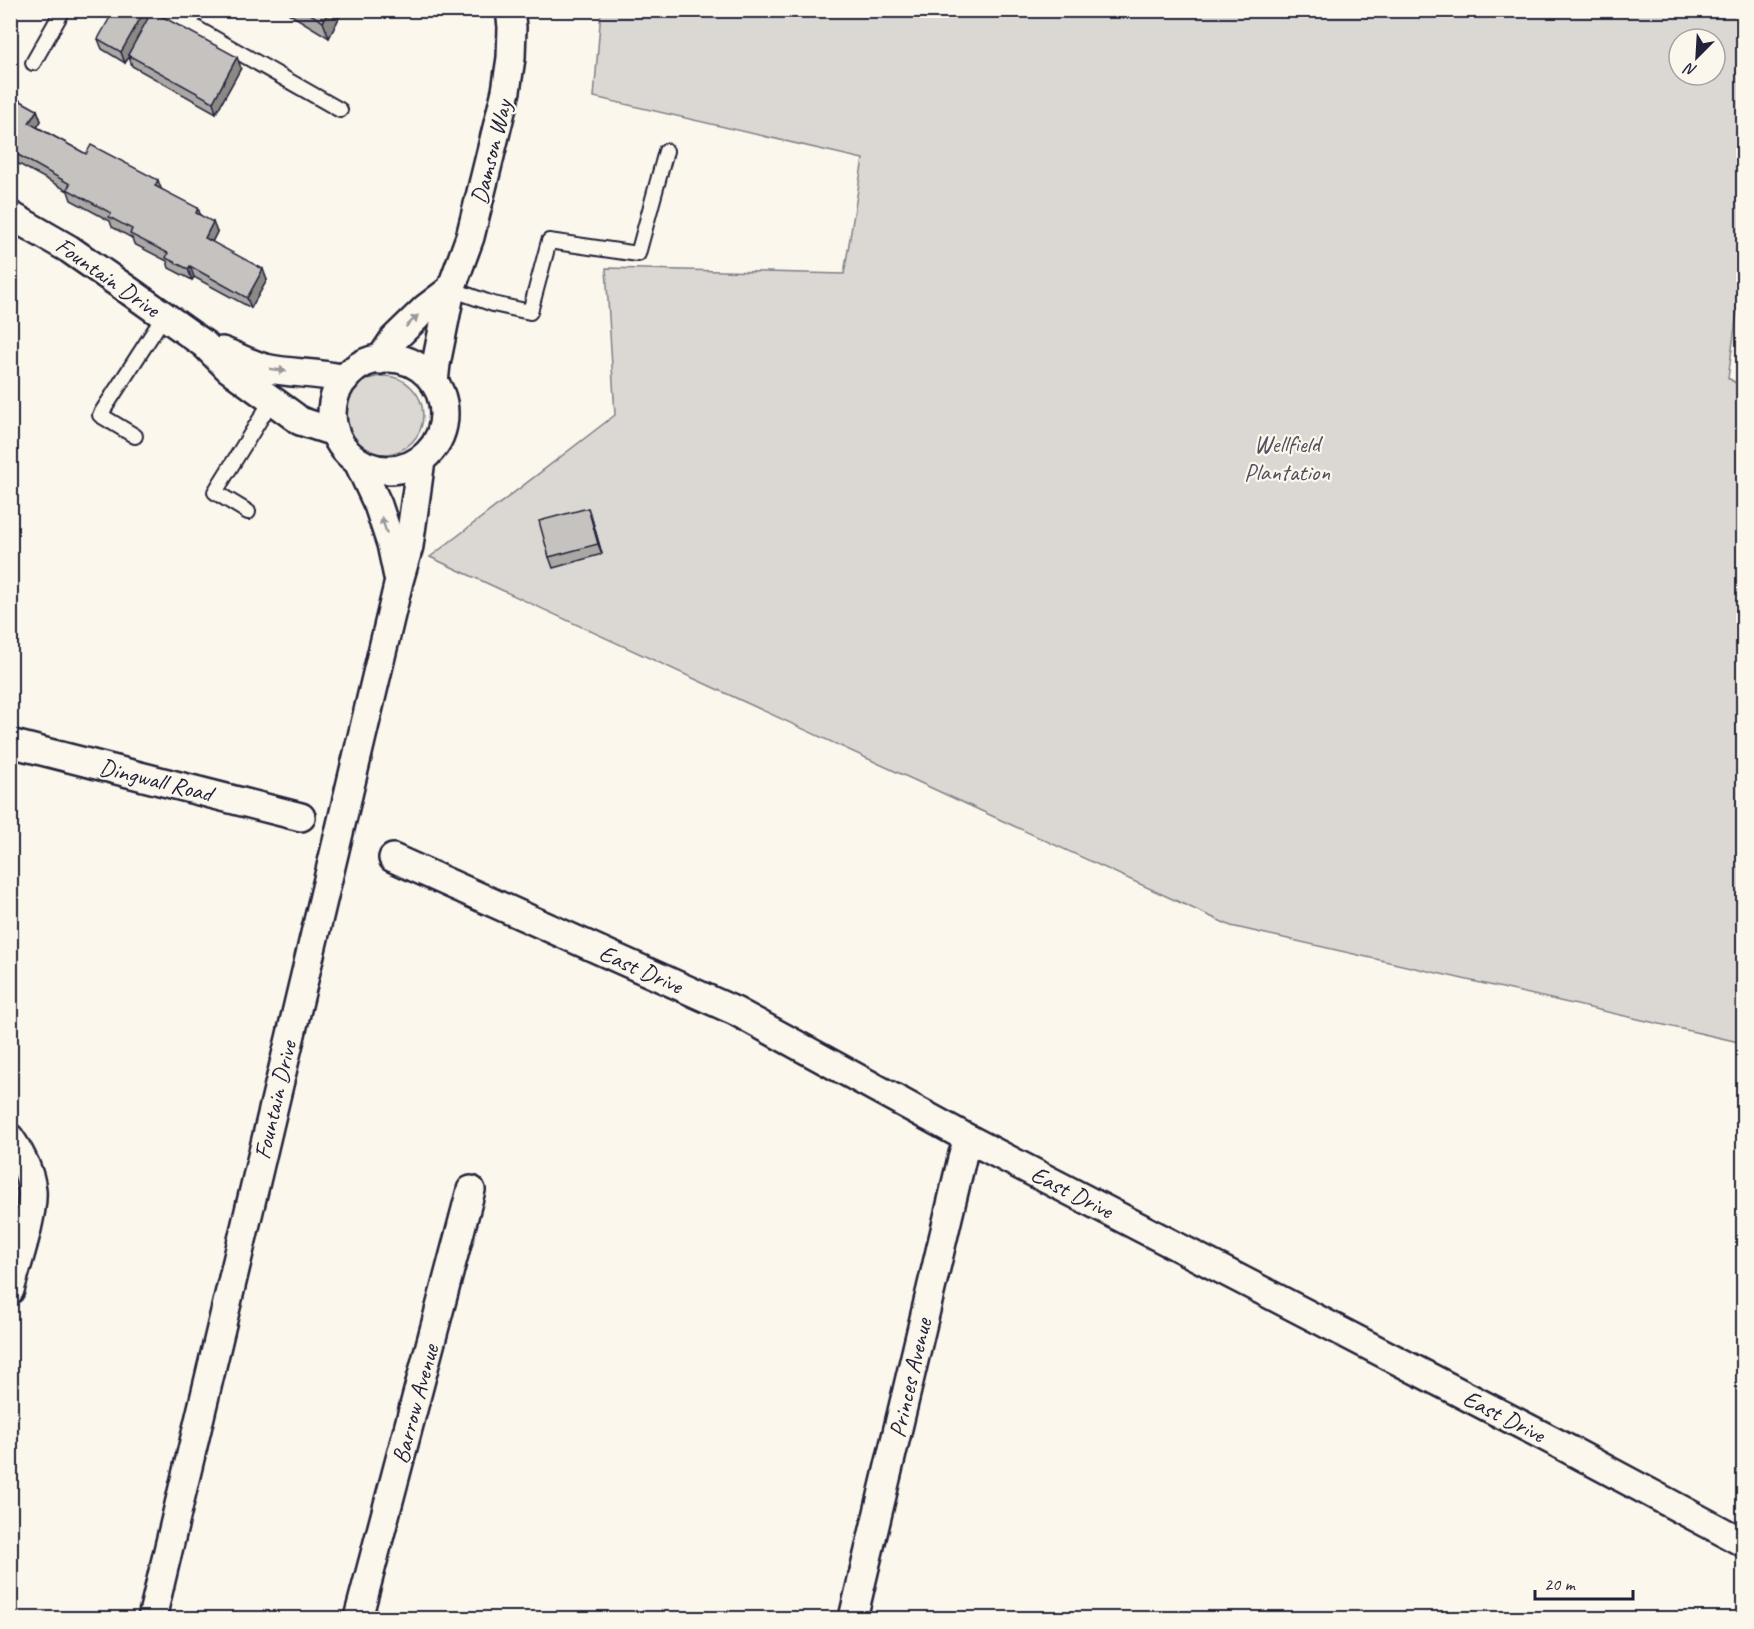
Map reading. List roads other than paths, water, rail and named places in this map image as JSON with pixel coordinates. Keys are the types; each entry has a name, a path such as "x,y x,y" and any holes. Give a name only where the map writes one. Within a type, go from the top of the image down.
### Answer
{"street":[{"name":"Damson Way","path":"434,382 451,289 470,237 506,91 511,58 510,10"},
{"name":"Fountain Drive","path":"11,215 69,249 204,344 228,368 300,421 334,432"},
{"path":"380,360 394,339 426,308 451,289"},
{"name":"Fountain Drive","path":"204,344 266,368 330,375 344,379"},
{"path":"387,358 407,361 420,368 434,382 444,406 443,425 436,444 421,460 403,469 383,471 358,462 343,449 334,432 331,415 334,396 344,379 358,366 369,361 387,358"},
{"name":"Fountain Drive","path":"152,1618 409,546 421,460"},
{"name":"Fountain Drive","path":"358,462 378,505 391,544 399,581"},
{"name":"Dingwall Road","path":"10,743 301,817"},
{"name":"East Drive","path":"393,858 735,1011 969,1139 1743,1543"},
{"path":"10,1138 27,1169 32,1190 31,1208 10,1290"},
{"name":"Princes Avenue","path":"853,1618 960,1165 969,1139"},
{"name":"Barrow Avenue","path":"358,1618 471,1190"}],"lane":[{"path":"33,63 63,10"},
{"path":"166,10 340,110"},
{"path":"189,24 197,10"},
{"path":"451,289 493,304 530,312 549,241 638,254 666,151"},
{"path":"135,436 100,415 164,316"},
{"path":"248,512 215,492 272,400"}],"park label":[{"name":"Wellfield Plantation","path":"1287,458"}]}
